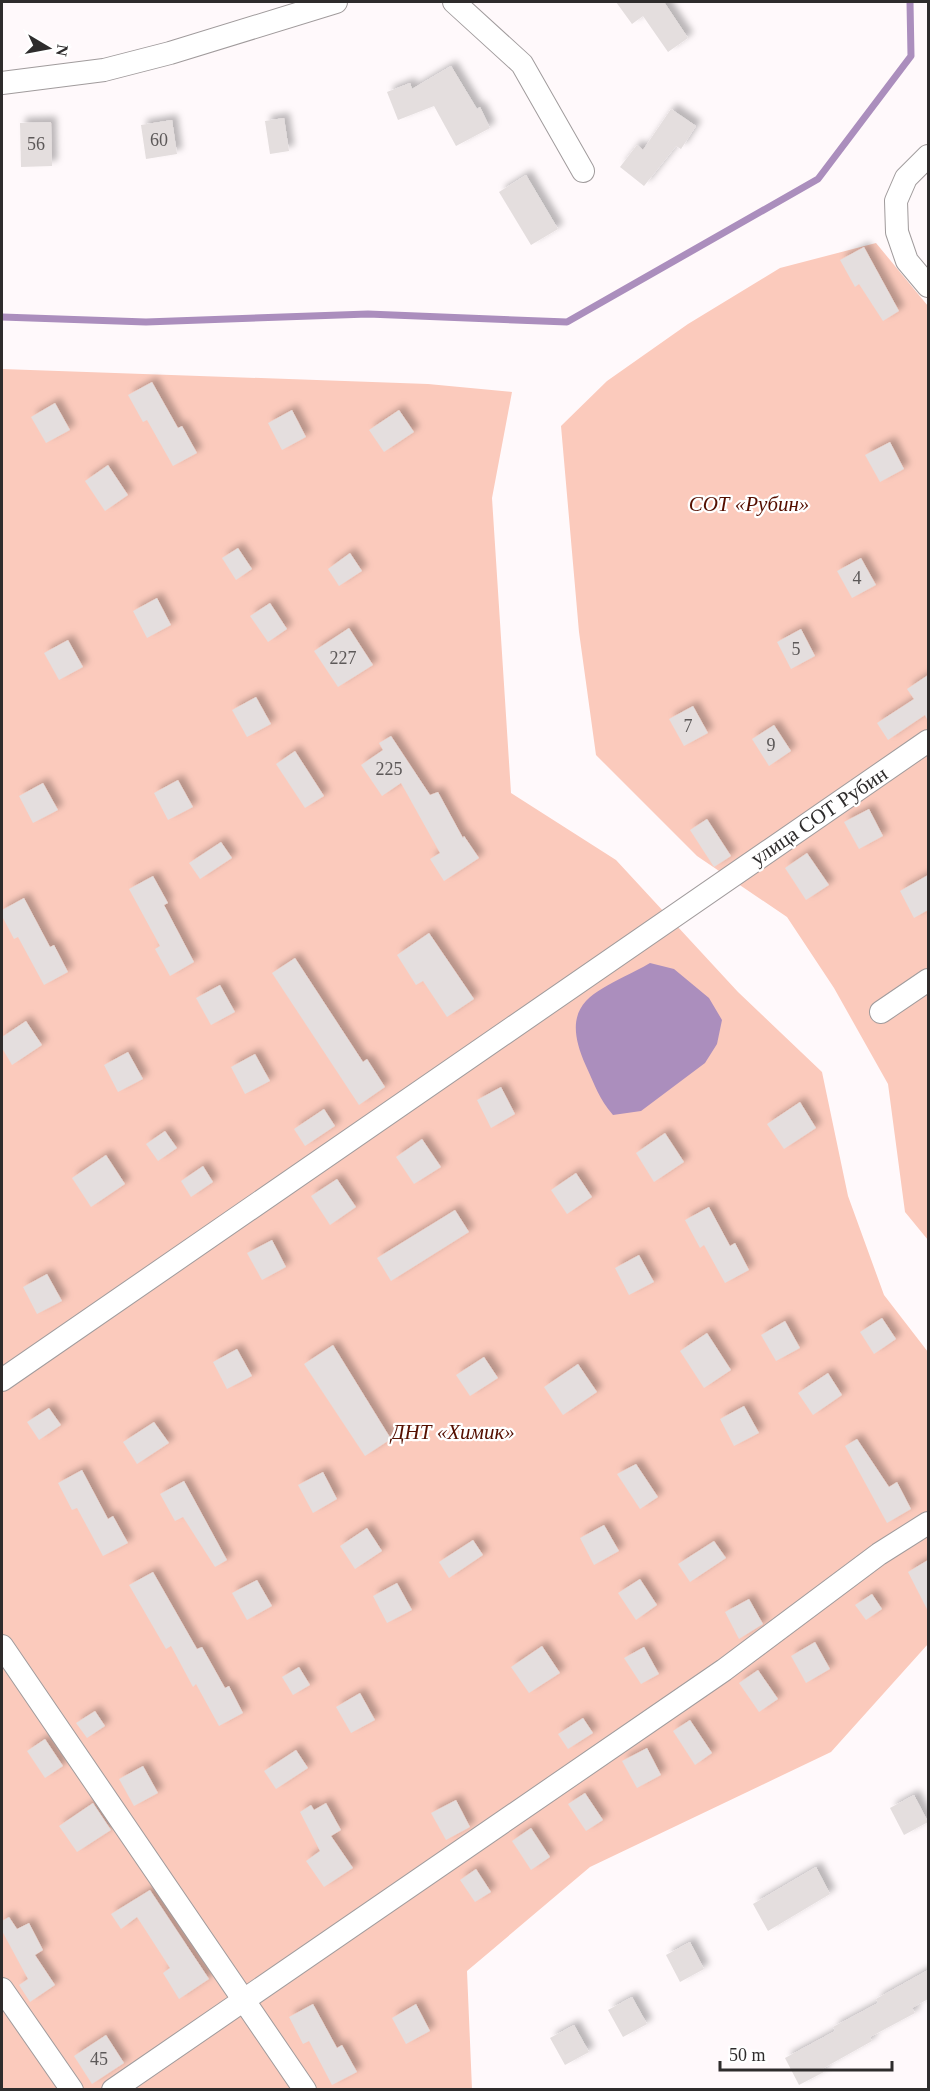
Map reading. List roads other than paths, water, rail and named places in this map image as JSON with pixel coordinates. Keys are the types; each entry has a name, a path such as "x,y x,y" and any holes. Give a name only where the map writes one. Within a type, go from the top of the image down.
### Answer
{"street":[{"path":"2,83 104,70 170,53 336,2"},
{"path":"454,2 522,63 583,171"},
{"path":"928,156 906,178 896,201 897,232 907,261 928,286"},
{"name":"улица СОТ Рубин","path":"2,1380 928,741"},
{"path":"881,1012 928,980"},
{"path":"113,2090 243,1998 724,1670 879,1554 928,1523"},
{"path":"2,1646 305,2090"},
{"path":"2,1989 72,2090"}],"waterway":[{"path":"2,317 146,322 368,314 567,322 818,179 911,56 910,2"}],"park label":[{"name":"СОТ «Рубин»","path":"749,504"},
{"name":"ДНТ «Химик»","path":"453,1432"}]}
